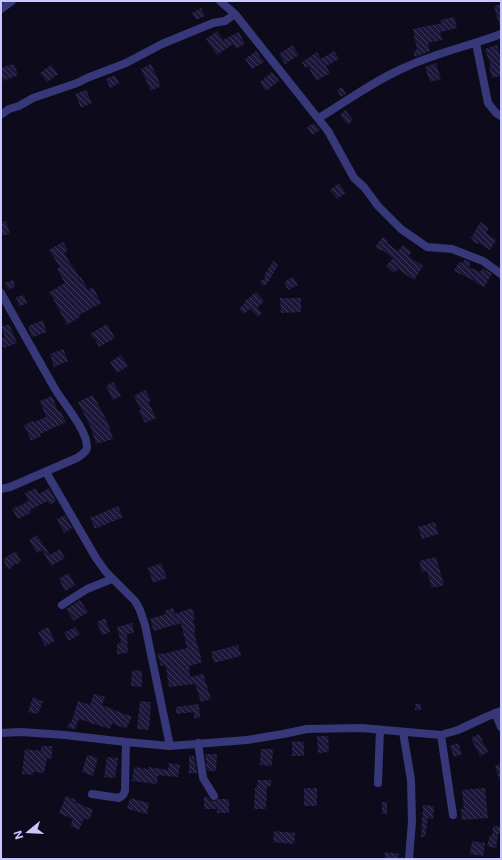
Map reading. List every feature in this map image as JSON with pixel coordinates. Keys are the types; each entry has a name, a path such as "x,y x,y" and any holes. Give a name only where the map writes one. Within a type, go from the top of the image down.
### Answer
{"street":[{"path":"1,9 12,1"},
{"path":"220,1 235,14 319,118 328,131 354,178 364,187 378,206 402,229 426,247 452,249 483,262 501,274"},
{"path":"2,114 9,109 19,106 33,98 77,83 126,63 162,44 213,23 225,21 235,14"},
{"path":"319,118 370,86 405,67 501,34"},
{"path":"476,43 488,103 496,113 501,116"},
{"path":"1,294 24,338 55,390 81,428 88,447 86,452 78,458 10,487 1,489"},
{"path":"46,472 96,558 112,579 135,601 140,610 145,625 170,746"},
{"path":"62,605 87,589 112,579"},
{"path":"1,733 65,734 170,746 247,740 307,728 362,728 441,735 458,730 498,712 501,727"},
{"path":"378,783 380,730"},
{"path":"403,732 411,780 412,826 409,859"},
{"path":"441,735 453,815"},
{"path":"92,794 119,798 123,795 126,742"},
{"path":"198,743 203,778 214,796"}],"building":[{"path":"501,4 501,25 499,25 494,6"},
{"path":"201,8 205,16 196,20 192,13"},
{"path":"454,17 457,28 440,32 442,40 428,43 430,51 415,57 413,51 417,50 413,29 442,23 441,20"},
{"path":"217,31 223,40 239,32 245,44 236,49 233,44 217,55 206,39"},
{"path":"292,45 299,55 285,64 279,54"},
{"path":"497,45 501,58 501,76 492,78 489,67 491,67 485,49"},
{"path":"256,51 264,62 252,69 245,59"},
{"path":"334,51 339,59 326,66 330,73 316,81 308,66 305,68 302,62 317,52 321,59"},
{"path":"436,63 441,79 430,82 425,67"},
{"path":"14,64 18,75 3,81 1,68"},
{"path":"151,64 161,86 151,91 141,69"},
{"path":"51,65 58,74 47,82 40,73"},
{"path":"272,72 279,81 266,91 260,82"},
{"path":"115,75 119,83 110,88 106,79"},
{"path":"342,87 346,94 341,97 337,90"},
{"path":"86,90 92,103 81,108 75,94"},
{"path":"345,110 353,120 348,125 340,115"},
{"path":"314,123 320,130 312,135 307,127"},
{"path":"339,183 346,193 337,199 330,190"},
{"path":"6,221 10,234 1,236 1,222"},
{"path":"480,222 489,228 486,233 496,240 490,250 479,243 478,244 472,241 473,239 471,238"},
{"path":"383,237 388,241 387,243 398,251 403,245 412,252 408,256 423,266 414,280 398,269 394,273 386,266 393,258 375,247"},
{"path":"63,242 68,250 64,253 80,278 81,277 88,290 93,287 101,303 79,315 80,317 67,325 52,296 48,293 65,283 57,269 60,267 49,250"},
{"path":"464,260 471,262 469,267 480,272 483,268 492,274 484,287 454,271 459,262 462,263"},
{"path":"273,261 278,265 267,284 264,286 260,282 266,277 264,276"},
{"path":"293,277 298,285 288,290 284,282"},
{"path":"13,280 15,287 8,290 5,283"},
{"path":"256,292 264,301 257,308 262,313 258,317 250,309 244,314 239,309 245,303 244,302"},
{"path":"24,295 27,304 19,306 16,297"},
{"path":"280,298 301,298 301,312 281,313"},
{"path":"43,320 47,332 32,337 28,326"},
{"path":"9,324 17,343 4,348 1,339 5,337 1,327"},
{"path":"107,324 115,338 99,347 94,337 93,338 90,334"},
{"path":"63,349 68,361 54,367 50,354"},
{"path":"121,355 128,366 117,373 110,362"},
{"path":"113,382 121,396 113,400 106,386"},
{"path":"145,390 151,400 148,402 156,418 145,423 139,411 141,410 134,396"},
{"path":"93,395 108,423 113,439 96,444 91,428 78,402"},
{"path":"52,396 58,411 60,411 66,422 40,434 41,436 31,441 24,425 46,417 40,401"},
{"path":"36,488 39,494 49,488 56,501 50,505 47,501 30,510 31,513 18,519 12,509 29,501 25,493"},
{"path":"118,506 123,517 95,529 90,518"},
{"path":"65,515 72,528 64,533 57,519"},
{"path":"435,522 438,534 422,539 418,527"},
{"path":"37,535 50,555 60,549 65,558 51,566 42,550 37,553 29,540"},
{"path":"16,551 21,562 12,566 13,567 8,570 3,559"},
{"path":"436,557 444,585 432,588 427,571 422,572 419,561"},
{"path":"161,563 167,578 153,583 148,568"},
{"path":"69,573 75,585 65,591 59,579"},
{"path":"80,600 88,612 74,621 66,609"},
{"path":"173,608 175,614 192,608 195,618 193,619 196,631 194,632 202,662 189,666 190,677 203,674 211,699 201,702 195,684 169,687 165,665 161,666 157,653 164,654 187,648 181,623 154,631 150,619 166,614 165,611"},
{"path":"105,618 110,632 102,635 97,622"},
{"path":"132,623 134,633 127,634 128,653 117,654 117,643 121,643 117,627"},
{"path":"48,627 55,641 45,646 38,632"},
{"path":"75,627 80,634 69,641 64,633"},
{"path":"238,645 241,656 214,663 211,652"},
{"path":"132,670 142,671 142,687 131,686"},
{"path":"94,694 105,697 102,705 132,717 126,729 112,723 110,729 79,719 74,730 67,727 70,722 71,723 78,701 90,705"},
{"path":"33,697 43,702 38,714 28,712"},
{"path":"140,701 151,702 149,730 137,729"},
{"path":"199,704 200,718 194,718 194,712 176,714 176,707"},
{"path":"415,704 421,704 421,710 415,710"},
{"path":"479,734 488,752 480,756 471,738"},
{"path":"317,736 328,736 329,752 318,753"},
{"path":"292,741 304,742 304,756 292,756"},
{"path":"458,743 462,754 454,757 450,746"},
{"path":"41,746 52,746 52,758 47,759 44,773 33,772 33,775 22,774 25,749 41,751"},
{"path":"261,749 273,749 272,766 260,765"},
{"path":"205,754 217,754 216,771 207,771"},
{"path":"87,755 98,758 93,776 82,772"},
{"path":"189,756 194,756 197,773 189,773"},
{"path":"107,757 118,758 115,778 104,777"},
{"path":"169,763 180,765 178,777 158,775 157,784 132,781 134,767 148,769 149,767 168,770"},
{"path":"501,764 501,781 500,781 495,766"},
{"path":"258,780 271,780 271,786 267,786 266,809 254,809 255,787 257,787"},
{"path":"304,788 317,788 317,806 304,806"},
{"path":"485,788 488,818 462,820 461,809 464,809 462,790"},
{"path":"66,796 93,810 89,820 84,818 79,830 70,826 73,819 59,813"},
{"path":"204,797 208,797 211,801 218,799 229,799 229,813 217,813 217,809 204,809"},
{"path":"130,798 149,803 147,814 127,809"},
{"path":"382,802 387,802 387,814 382,814"},
{"path":"423,805 434,806 433,819 428,818 425,837 421,837"},
{"path":"493,826 501,827 501,834 498,834 496,848 487,846 490,835 492,836"},
{"path":"274,831 295,833 294,844 273,842"},
{"path":"472,841 485,843 483,856 470,854"},
{"path":"385,852 399,854 398,859 385,859"}]}
